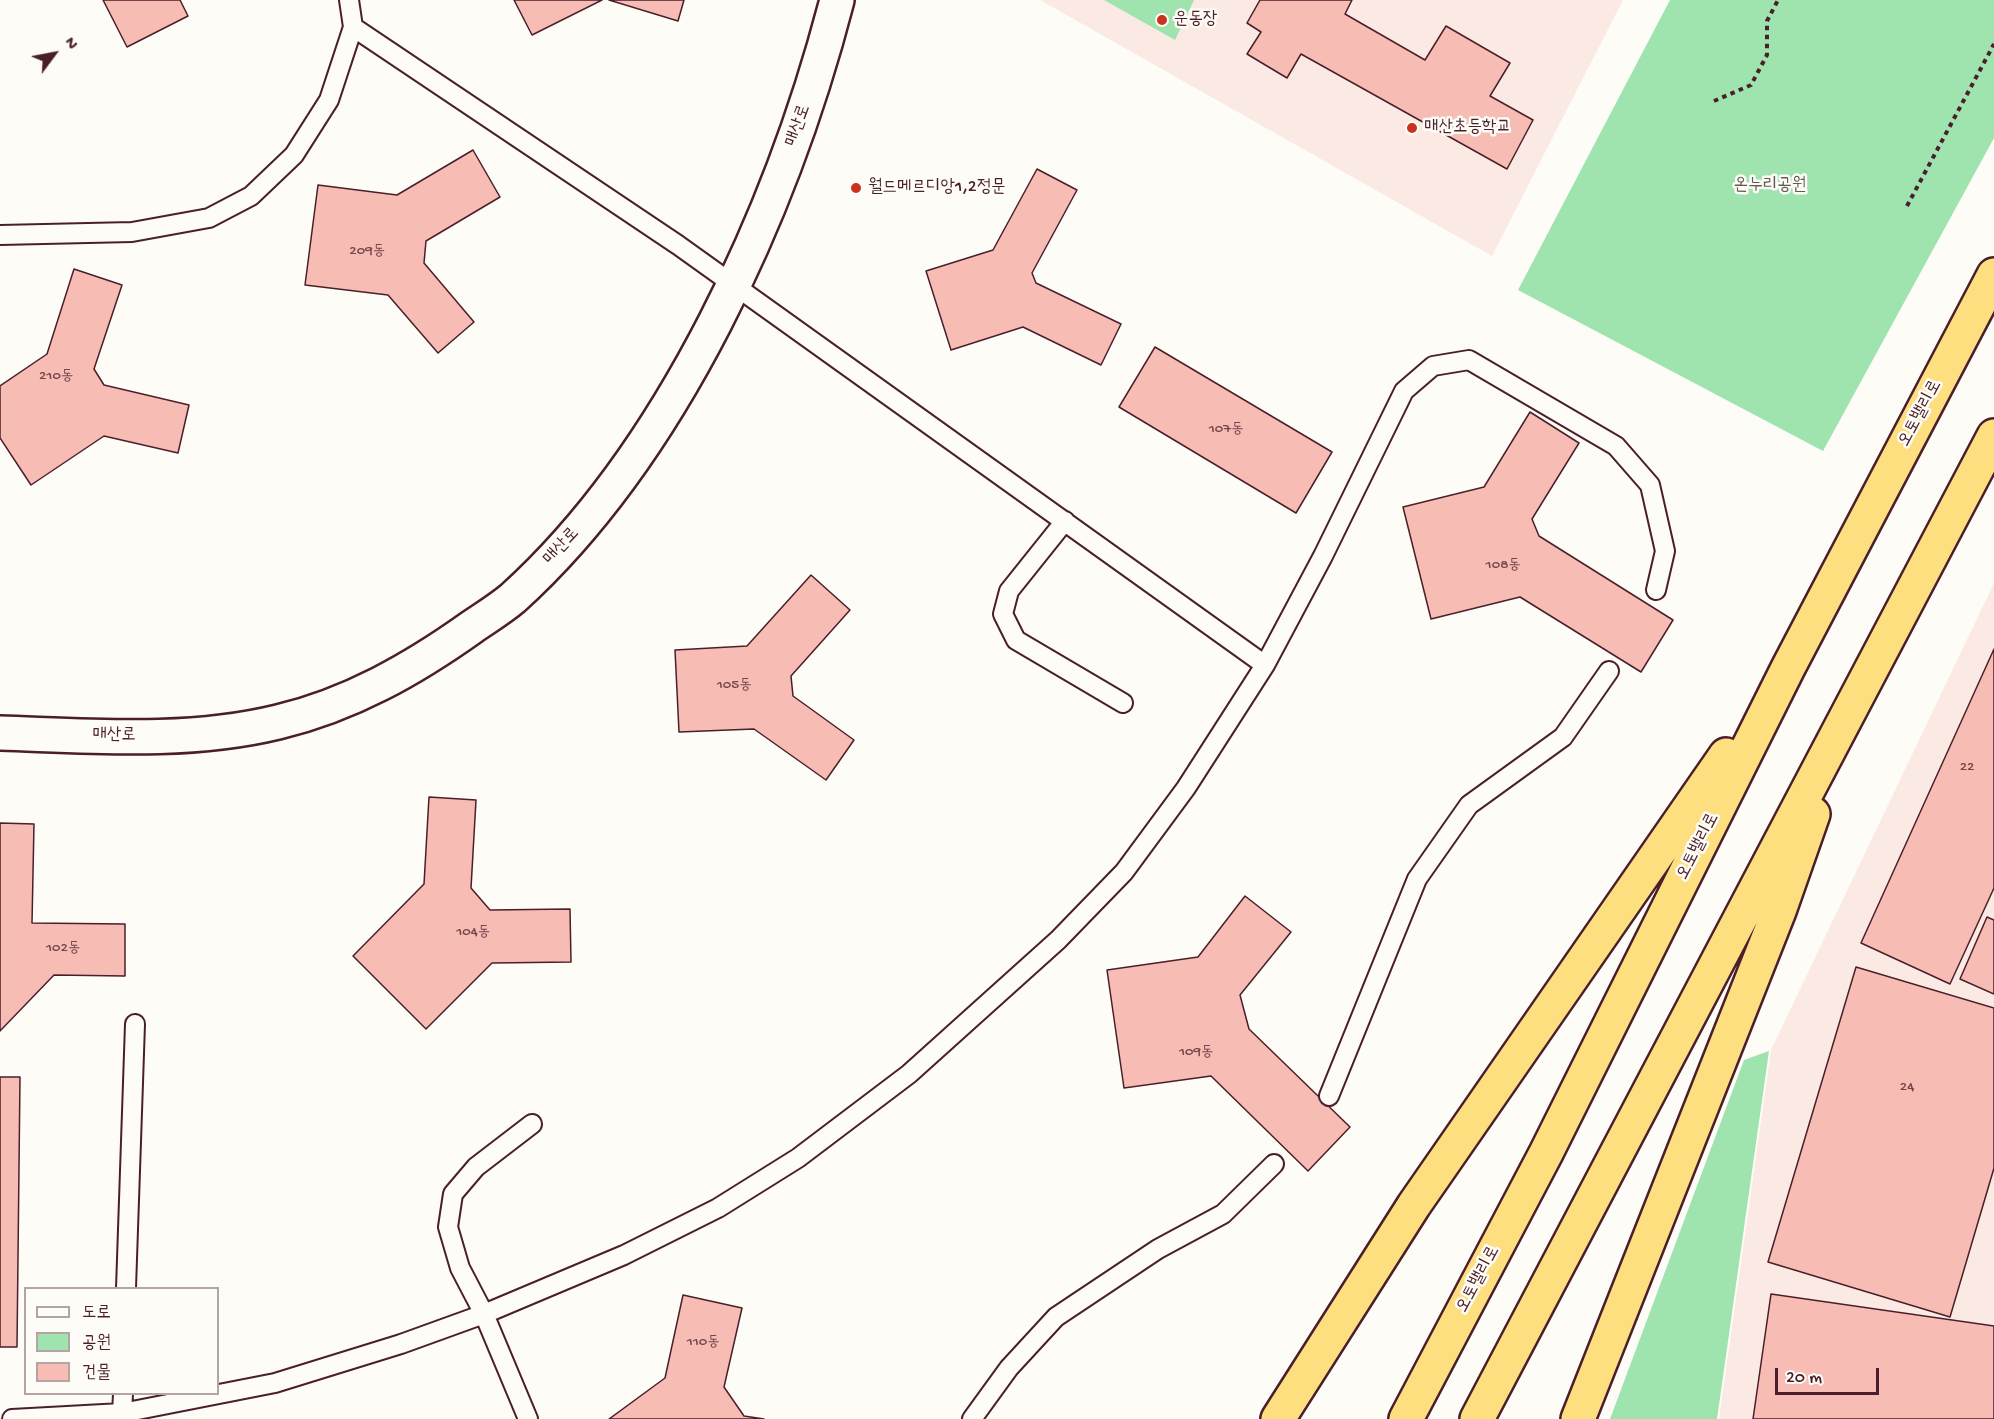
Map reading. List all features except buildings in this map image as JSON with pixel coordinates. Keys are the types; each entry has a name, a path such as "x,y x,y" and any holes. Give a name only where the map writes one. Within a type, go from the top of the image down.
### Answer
{"highway":[{"name":"오토밸리로","path":"1406,1419 1546,1153 1788,668 1994,275"},
{"path":"1477,1419 1994,436"},
{"path":"1278,1419 1414,1205 1592,946 1788,668"},
{"path":"1578,1419 1779,910 1850,707"}],"street":[{"name":"매산로","path":"0,734 197,736 278,722 348,700 425,660 511,600 579,531 630,462 669,403 733,285 773,198 818,72 837,0"}],"lane":[{"path":"0,235 132,232 209,218 251,196 294,155 329,100 353,27 349,0"},
{"path":"353,27 733,285 1265,665"},
{"path":"219,1394 275,1383 484,1314 624,1255 718,1208 798,1158 909,1074 1058,940 1124,872 1186,788 1265,665 1323,556 1404,391 1434,366 1469,360 1616,446 1650,485 1665,551 1656,590"},
{"path":"1065,521 1009,591 1003,614 1016,640 1123,703"},
{"path":"1329,1096 1417,879 1469,805 1563,736 1609,671"},
{"path":"126,1287 135,1024"},
{"path":"528,1419 484,1314 460,1268 448,1227 453,1194 476,1167 532,1124"},
{"path":"972,1419 1009,1368 1056,1317 1158,1249 1223,1215 1274,1164"},
{"path":"122,1413 123,1395"},
{"path":"0,1419 122,1413 214,1395"}],"path":[{"path":"1714,101 1751,85 1767,55 1767,21 1778,0"},
{"path":"1907,206 1994,44"}],"shaded area":[{"name":"매산초등학교","path":"1040,0 1623,0 1492,256"},
{"path":"1994,583 1994,1419 1719,1419 1771,1050"}],"green space":[{"name":"운동장","path":"1104,0 1194,0 1175,40"},
{"name":"온누리공원","path":"1670,0 1994,0 1994,138 1823,451 1518,290"},
{"path":"1769,1051 1717,1419 1610,1419 1744,1060"}],"place":[{"name":"운동장","path":"1162,20"},
{"name":"매산초등학교","path":"1412,128"},
{"name":"월드메르디앙1,2정문","path":"856,188"}]}
